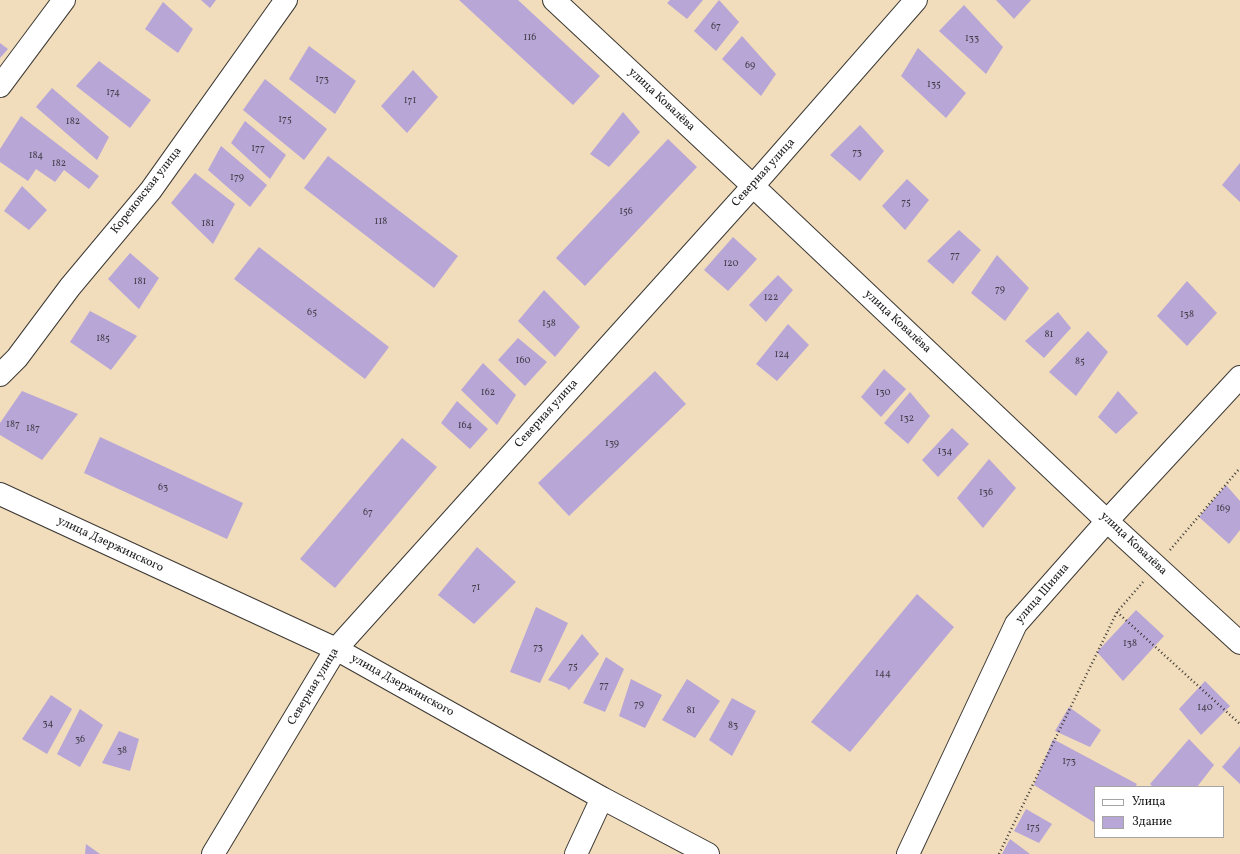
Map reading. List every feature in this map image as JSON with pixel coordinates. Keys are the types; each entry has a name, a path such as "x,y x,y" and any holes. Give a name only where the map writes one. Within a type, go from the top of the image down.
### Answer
{"street":[{"path":"0,86 64,0"},
{"name":"Кореновская улица","path":"0,375 17,358 70,287 151,190 286,0"},
{"name":"улица Ковалёва","path":"554,0 1107,521 1240,643"},
{"name":"Северная улица","path":"213,854 336,648 753,186 916,0"},
{"name":"улица Шияна","path":"908,854 1016,624 1107,521 1240,377"},
{"name":"улица Дзержинского","path":"0,494 336,648 602,798 708,854"},
{"path":"576,854 602,798"}],"path":[{"path":"1168,552 1240,468"},
{"path":"999,854 1118,612 1143,582"},
{"path":"1118,612 1240,724"}],"building":[{"path":"201,0 216,0 210,8"},
{"path":"459,0 518,0 600,76 573,105"},
{"path":"670,0 703,0 687,19 667,3"},
{"path":"719,0 739,22 716,51 694,31"},
{"path":"996,0 1031,0 1014,19"},
{"path":"163,2 193,29 178,53 145,29"},
{"path":"964,5 1003,47 986,74 939,31"},
{"path":"742,36 776,74 761,96 722,59"},
{"path":"0,43 8,49 0,58"},
{"path":"309,46 356,81 335,114 289,79"},
{"path":"918,48 966,93 946,118 901,76"},
{"path":"99,61 151,100 130,128 76,86"},
{"path":"413,70 438,97 407,133 381,106"},
{"path":"265,79 327,129 304,160 243,110"},
{"path":"52,88 109,137 97,160 36,107"},
{"path":"623,112 640,132 609,167 590,154"},
{"path":"21,116 99,176 89,189 64,170 55,182 36,169 28,181 0,162 0,149"},
{"path":"245,121 286,155 270,179 231,143"},
{"path":"860,125 884,151 860,181 830,155"},
{"path":"668,139 697,167 585,286 556,258"},
{"path":"221,146 267,185 250,207 208,170"},
{"path":"328,156 458,256 434,288 304,188"},
{"path":"1240,163 1240,202 1222,185"},
{"path":"195,173 235,204 213,244 171,203"},
{"path":"907,179 929,200 905,230 882,206"},
{"path":"22,186 47,210 29,230 4,211"},
{"path":"959,230 981,250 953,284 927,261"},
{"path":"733,237 757,259 728,291 704,270"},
{"path":"259,247 389,347 365,379 234,279"},
{"path":"130,253 159,278 139,309 108,279"},
{"path":"997,255 1029,288 1005,321 971,293"},
{"path":"778,275 793,290 766,322 749,305"},
{"path":"1187,281 1217,313 1187,346 1157,316"},
{"path":"544,290 580,327 555,357 518,321"},
{"path":"90,311 137,336 111,370 70,342"},
{"path":"1058,312 1071,328 1044,358 1025,341"},
{"path":"788,324 809,345 777,381 756,364"},
{"path":"1088,331 1108,352 1076,396 1049,372"},
{"path":"518,338 547,362 525,386 498,360"},
{"path":"483,363 516,395 497,425 461,390"},
{"path":"884,369 906,389 881,417 861,397"},
{"path":"655,371 686,404 569,516 538,483"},
{"path":"22,391 78,414 42,460 0,435 0,423"},
{"path":"1118,391 1138,413 1116,434 1098,417"},
{"path":"910,392 930,416 908,444 884,423"},
{"path":"457,401 488,429 470,449 441,423"},
{"path":"952,428 969,444 938,477 922,460"},
{"path":"100,437 243,503 227,539 84,473"},
{"path":"402,438 437,467 335,588 300,559"},
{"path":"989,459 1016,488 983,528 957,498"},
{"path":"1226,485 1240,501 1240,530 1229,544 1199,517"},
{"path":"477,547 516,582 474,624 438,595"},
{"path":"917,594 954,627 850,752 811,722"},
{"path":"536,607 568,623 540,683 510,672"},
{"path":"1136,610 1164,636 1123,681 1097,652"},
{"path":"582,634 599,654 569,690 566,687 548,680"},
{"path":"606,657 624,669 605,712 583,703"},
{"path":"631,679 662,695 645,728 619,716"},
{"path":"687,679 720,701 695,738 662,720"},
{"path":"1205,681 1230,706 1201,735 1179,709"},
{"path":"51,695 72,709 47,754 22,739"},
{"path":"732,698 756,711 732,756 709,740"},
{"path":"1069,707 1101,730 1090,747 1055,731"},
{"path":"80,709 103,725 80,767 57,754"},
{"path":"119,731 139,739 130,771 102,763"},
{"path":"1053,739 1137,784 1136,786 1094,786 1094,822 1034,785"},
{"path":"1189,739 1214,765 1198,786 1152,786 1150,784"},
{"path":"1240,746 1240,784 1222,767"},
{"path":"1026,809 1052,824 1039,843 1014,831"},
{"path":"1010,839 1030,854 1002,854"},
{"path":"86,844 100,854 85,854"}]}
